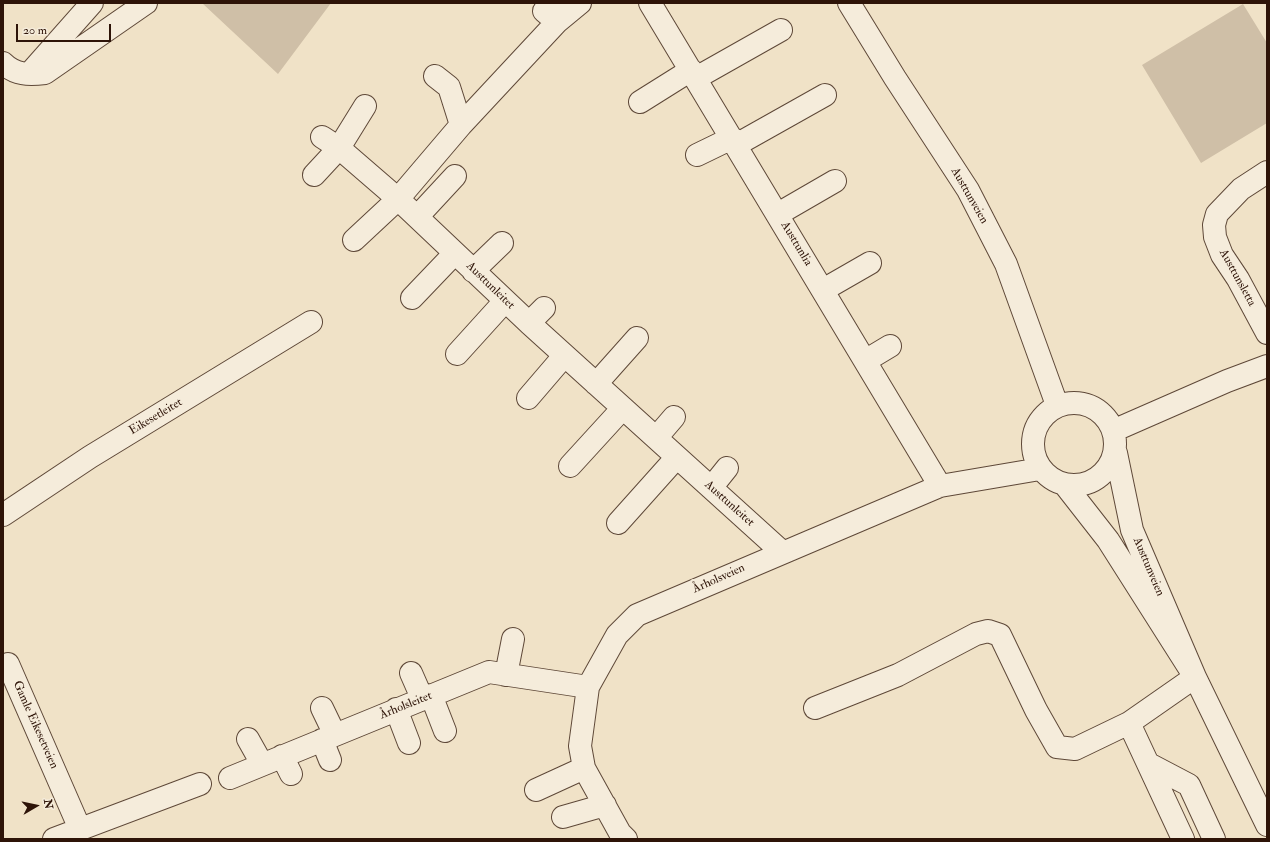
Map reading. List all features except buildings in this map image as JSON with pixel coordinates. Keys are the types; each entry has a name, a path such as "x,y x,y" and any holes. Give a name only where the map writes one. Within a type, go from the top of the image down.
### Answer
{"street":[{"path":"28,76 92,3"},
{"path":"3,63 8,68 28,76 45,73 146,3"},
{"path":"354,240 398,199 554,13 580,3"},
{"name":"Austtunveien","path":"850,3 895,78 968,190 1006,264 1057,405"},
{"name":"Austtunlia","path":"656,5 693,74 940,486"},
{"path":"640,102 781,30"},
{"path":"435,76 449,87 461,125"},
{"path":"698,155 734,141 825,95"},
{"path":"314,175 331,142 365,106"},
{"name":"Austtunleitet","path":"331,142 398,199 564,356 782,552"},
{"name":"Austtunsletta","path":"1267,172 1241,189 1217,214 1214,225 1215,237 1222,255 1238,279 1267,333"},
{"path":"417,217 455,176"},
{"path":"778,214 835,181"},
{"path":"473,271 502,243"},
{"path":"412,298 455,253"},
{"path":"823,290 870,263"},
{"path":"457,354 505,301"},
{"path":"529,323 544,308"},
{"name":"Eikesetleitet","path":"3,515 90,457 311,322"},
{"path":"596,384 637,338"},
{"path":"865,361 890,346"},
{"path":"528,398 564,356"},
{"path":"1115,430 1227,381 1267,366"},
{"path":"1080,402 1102,411 1115,430 1116,453 1106,472 1087,484 1066,485 1051,479 1040,469 1032,446 1038,422 1057,405 1080,402"},
{"path":"570,466 623,408"},
{"path":"656,438 674,417"},
{"name":"Austtunveien","path":"1116,453 1132,530 1195,677 1267,825"},
{"path":"618,523 677,457"},
{"path":"711,488 727,468"},
{"name":"Årholsveien","path":"626,839 620,833 584,768 580,746 588,687 617,635 637,615 940,486 1040,469"},
{"name":"Austtunveien","path":"1066,485 1108,540 1195,677"},
{"path":"815,708 898,675 976,634 988,631 1000,635 1036,710 1057,747 1074,749 1129,724 1195,677"},
{"path":"506,675 513,639"},
{"name":"Gamle Eikesetveien","path":"8,664 80,829"},
{"name":"Årholsleitet","path":"230,778 262,764 287,765 328,737 489,672 588,687"},
{"path":"411,673 427,697 445,731"},
{"path":"322,708 328,737 330,760"},
{"path":"396,709 409,743"},
{"path":"1129,724 1183,839"},
{"path":"248,739 262,764"},
{"path":"1149,764 1189,784 1214,839"},
{"path":"536,790 584,768"},
{"path":"54,839 200,784"},
{"path":"563,817 605,805"}],"shaded area":[{"path":"202,3 331,3 278,74"},
{"path":"1243,4 1267,43 1267,123 1201,163 1142,65"}]}
